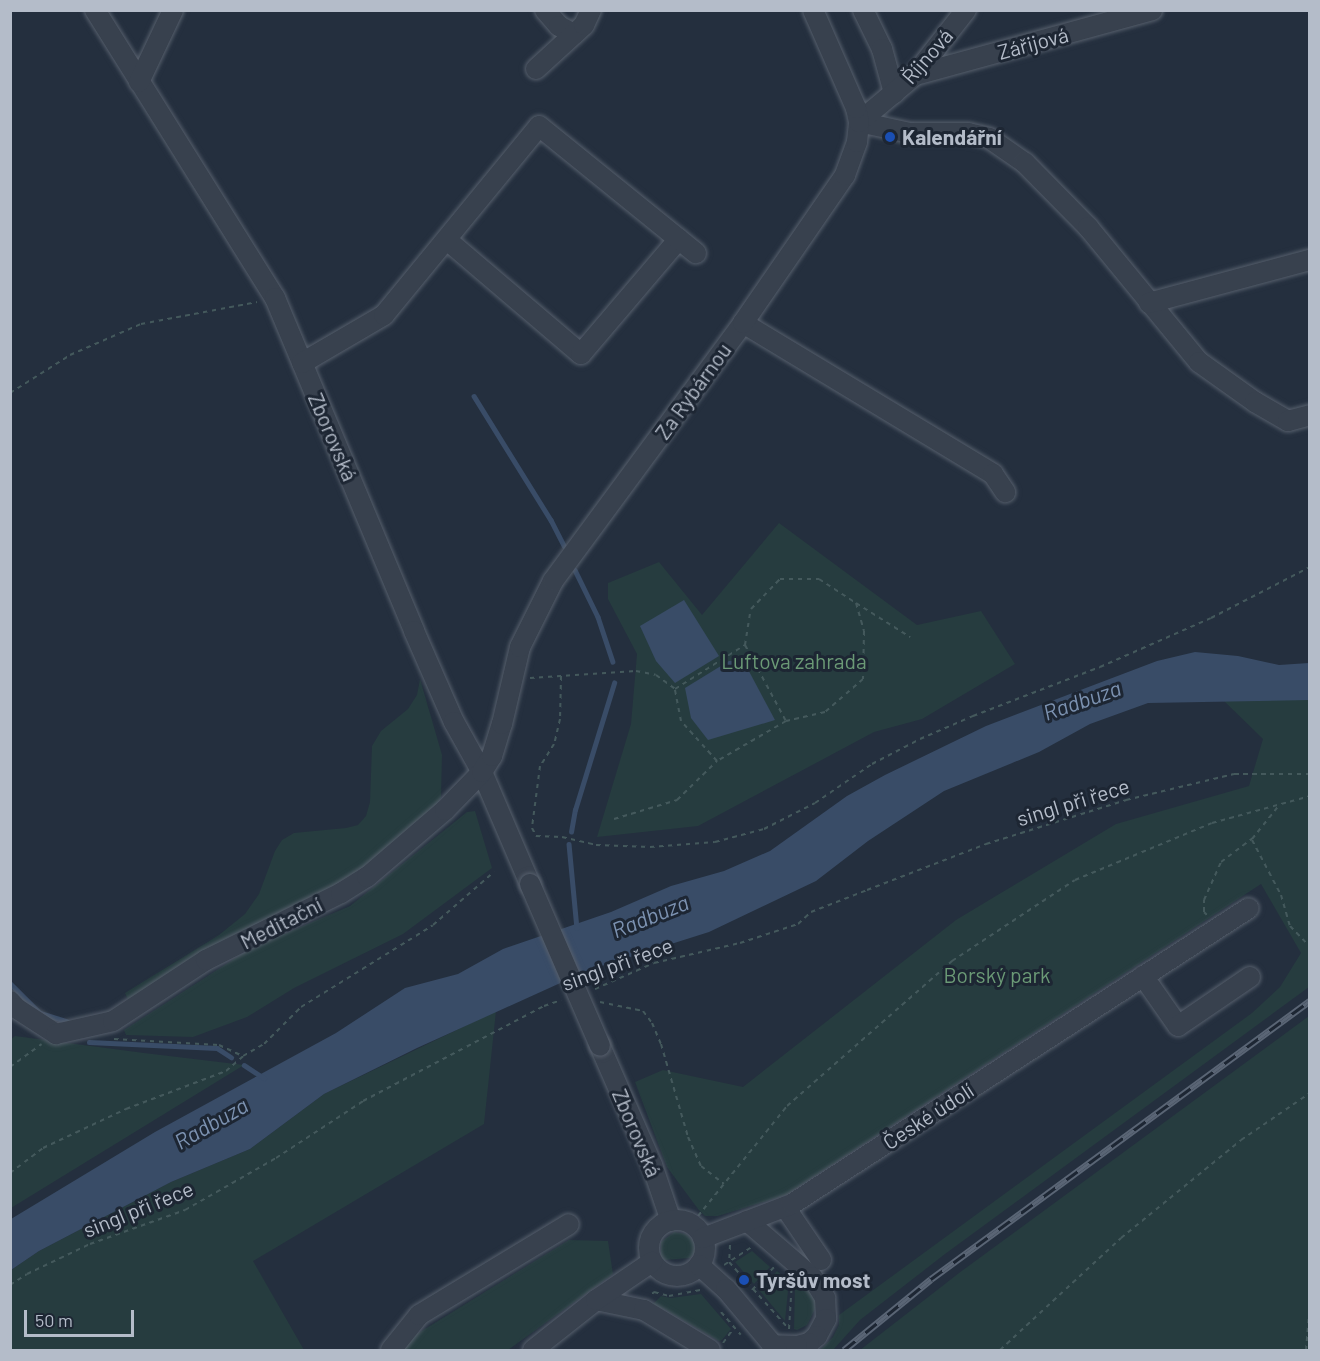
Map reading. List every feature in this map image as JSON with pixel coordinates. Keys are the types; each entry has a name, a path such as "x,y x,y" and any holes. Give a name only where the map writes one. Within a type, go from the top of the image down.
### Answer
{"street":[{"name":"Zborovská","path":"95,10 275,298 427,662 454,722 482,772 652,1165 671,1221"},
{"path":"139,82 173,10"},
{"path":"545,10 559,26 574,34"},
{"path":"536,69 584,25 591,10"},
{"name":"Za Rybárnou","path":"482,772 497,741 520,646 552,581 743,323 845,175 857,142 859,122 856,108 813,10"},
{"path":"863,10 882,49 894,93"},
{"name":"Říjnová","path":"859,122 915,75 966,10"},
{"name":"Zářijová","path":"915,75 1152,10"},
{"path":"859,122 910,133 968,133 989,138 1025,163 1088,227 1198,362 1245,395 1288,421 1310,415"},
{"path":"302,363 384,315 539,126 696,253"},
{"path":"447,240 581,354 680,239"},
{"path":"1149,303 1310,260"},
{"path":"743,323 993,474 1005,492"},
{"name":"Meditační","path":"56,1034 113,1021 206,960 341,893 367,877 445,810 482,772"},
{"name":"České údolí","path":"703,1238 785,1207 1249,908"},
{"path":"1143,976 1178,1026 1250,977"},
{"path":"10,1001 16,1008 56,1034"},
{"path":"785,1207 821,1260"},
{"path":"671,1221 690,1224 703,1238 705,1269 675,1276 662,1272 652,1262 649,1248 652,1235 662,1225 671,1221"},
{"path":"705,1269 745,1296 775,1348 793,1337 809,1343 822,1328 827,1309 825,1298 812,1277 747,1221"},
{"path":"391,1350 419,1315 569,1224"},
{"path":"533,1350 596,1300 652,1262"},
{"path":"596,1300 644,1310 716,1348"}],"path":[{"path":"10,393 70,355 141,324 275,298"},
{"path":"561,676 560,719 554,744 540,766 532,828 536,836 561,837 596,845 650,847 715,842 764,829 815,803 872,764 920,739 973,716 1101,668 1211,618 1310,567"},
{"path":"786,721 745,645 751,609 780,579 819,579 910,637"},
{"path":"614,819 677,800 717,761 786,721 825,712 863,679 864,631 856,603"},
{"path":"675,689 745,645"},
{"path":"513,679 636,671 656,675 675,689 681,721 717,761"},
{"name":"singl při řece","path":"587,992 654,963 740,943 798,924 811,912 986,844 1126,800 1234,774 1310,774"},
{"path":"698,1216 787,1106 952,961 1075,880 1212,823 1310,796"},
{"path":"1213,931 1210,917 1204,912 1204,900 1221,862 1252,840 1280,804"},
{"path":"1252,840 1281,895 1290,926 1310,947"},
{"path":"10,1173 44,1148 126,1109 226,1071 243,1056 264,1044 301,1008 433,925 494,872"},
{"path":"593,997 598,1001 643,1011 661,1044 688,1137 701,1166 724,1184"},
{"name":"singl při řece","path":"10,1285 27,1274 90,1244 185,1210 276,1158 363,1101 544,1006 565,999"},
{"path":"10,1067 56,1034"},
{"path":"113,1039 219,1044 243,1056"},
{"path":"1000,1350 1121,1238 1241,1140 1286,1107 1310,1093"},
{"path":"745,1296 777,1264 770,1258"},
{"path":"644,1310 654,1292 669,1296 703,1290 705,1269 729,1262 745,1296 793,1337"},
{"path":"792,1277 793,1337"},
{"path":"1306,1350 1310,1302"},
{"path":"716,1348 734,1328"}],"green space":[{"name":"Luftova zahrada","path":"779,523 917,625 981,611 1015,664 922,719 874,732 698,826 597,837 631,724 637,654 608,599 608,583 659,562 702,615"},
{"path":"420,679 442,755 441,798 422,825 321,900 130,1004 125,993 219,935 245,914 259,894 275,851 282,840 294,833 358,825 366,816 370,802 372,746 381,731 408,709 417,695"},
{"name":"Borský park","path":"1223,700 1309,700 1309,987 945,1254 860,1320 833,1350 820,1350 833,1337 839,1325 839,1315 1252,1013 1280,987 1301,953 1261,884 786,1195 718,1216 705,1216 667,1167 635,1082 663,1070 743,1087 956,920 1116,824 1249,786 1263,739"},
{"path":"475,811 492,868 403,934 294,988 247,1017 193,1037 126,1035 124,1030 251,948 350,906 467,812"},
{"path":"496,1011 484,1124 253,1261 304,1350 11,1350 11,1270 39,1251 171,1182 250,1149 324,1094"},
{"path":"1309,1016 1309,1350 860,1350 959,1273"},
{"path":"15,1036 244,1065 11,1208 10,1040"},
{"path":"674,1232 686,1234 694,1242 695,1252 690,1258 664,1260 661,1257 661,1242"},
{"path":"569,1240 608,1241 613,1274 508,1350 391,1350"},
{"path":"752,1251 770,1267 754,1284 735,1262"},
{"path":"777,1271 789,1281 785,1321 759,1290"},
{"path":"800,1277 807,1284 815,1299 815,1309 807,1325 797,1330 794,1329 795,1285"},
{"path":"701,1294 731,1329 722,1340 719,1341 662,1308 658,1311 651,1306 661,1296 671,1298"}],"water":[{"path":"684,600 719,656 675,683 656,661 640,626"},
{"name":"Radbuza","path":"1195,652 1238,656 1279,665 1309,663 1309,700 1148,703 1090,724 1039,752 944,791 868,841 816,881 709,932 589,970 417,1048 324,1094 250,1149 171,1182 39,1251 11,1270 11,1219 155,1132 336,1033 405,988 458,974 503,949 611,912 671,886 724,871 770,851 847,796 986,726 1157,661"},
{"path":"743,660 775,720 708,740 691,718 685,688 729,661"}],"waterway":[{"path":"474,396 551,520 564,546"},
{"path":"575,570 598,617 613,662"},
{"path":"571,832 575,810 614,683"},
{"path":"569,844 577,928"},
{"path":"10,983 40,1013 67,1021"},
{"path":"89,1042 217,1048 231,1057"},
{"path":"244,1065 264,1078"}],"railway":[{"path":"844,1350 931,1279 1310,1001"}],"place":[{"name":"Kalendářní","path":"890,137"},
{"name":"Tyršův most","path":"744,1280"}]}
